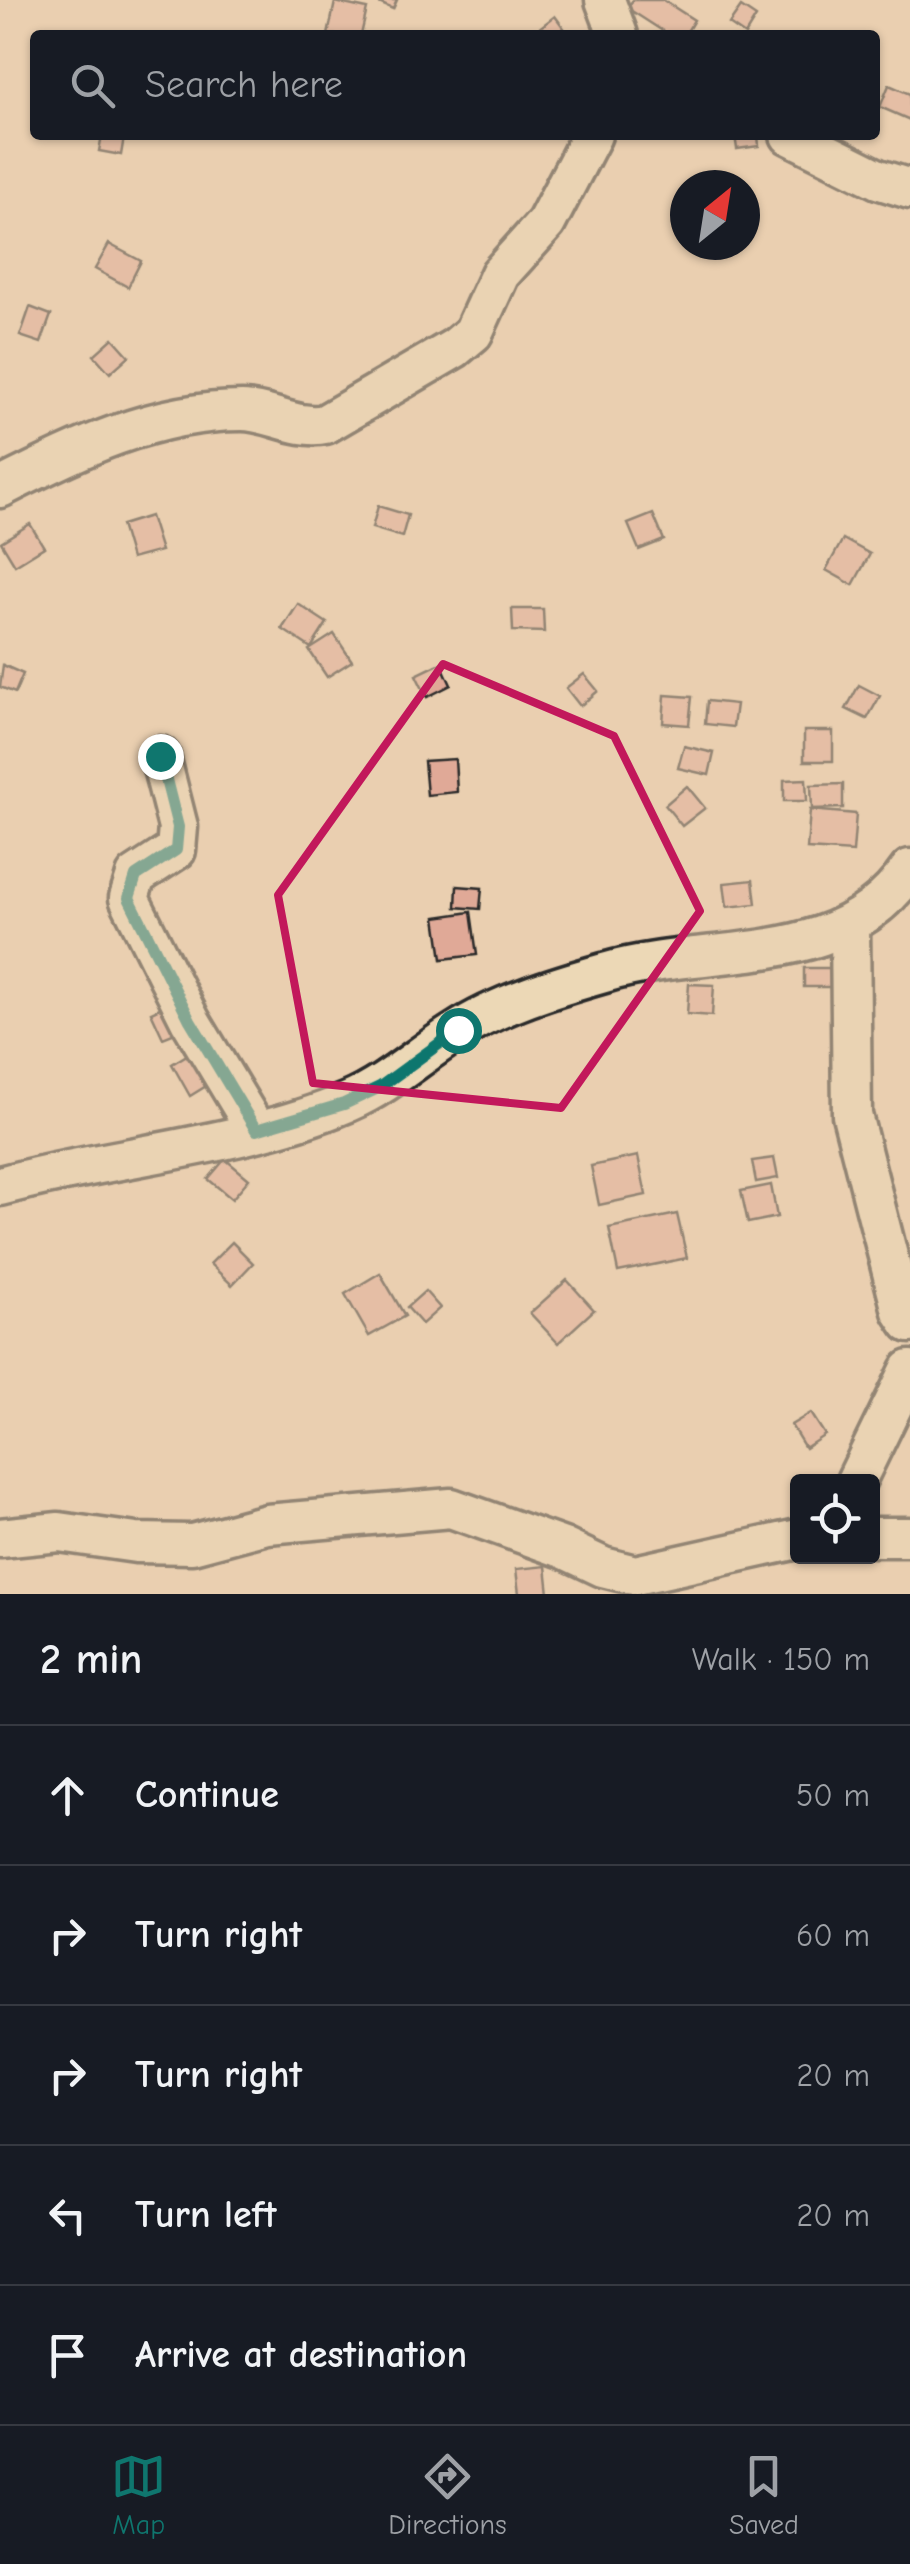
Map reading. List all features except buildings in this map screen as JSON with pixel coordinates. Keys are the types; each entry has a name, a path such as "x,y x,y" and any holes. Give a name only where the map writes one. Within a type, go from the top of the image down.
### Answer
{"street":[{"path":"606,0 616,30"},
{"path":"0,488 127,429 172,420 243,410 312,427 325,424 456,348 480,324 500,274 546,223 589,140"},
{"path":"800,140 878,179 910,189"},
{"path":"160,756 178,827 176,850 136,876 129,898 190,1020 256,1130"},
{"path":"0,1186 256,1130 344,1104 380,1087 458,1030 562,987 654,962 781,946 834,935 870,914 910,869"},
{"path":"850,926 852,1114 864,1176 902,1311 910,1323"},
{"path":"860,1474 910,1370"},
{"path":"0,1538 59,1532 136,1544 192,1544 267,1524 451,1508 635,1576 790,1540"},
{"path":"880,1537 910,1537"}],"highlighted area":[{"path":"443,664 614,736 700,911 561,1108 313,1083 278,895"}],"route":[{"path":"160,756 172,793 178,842 168,859 136,876 129,898 190,1020 256,1130 344,1104 380,1087 458,1030"}]}
